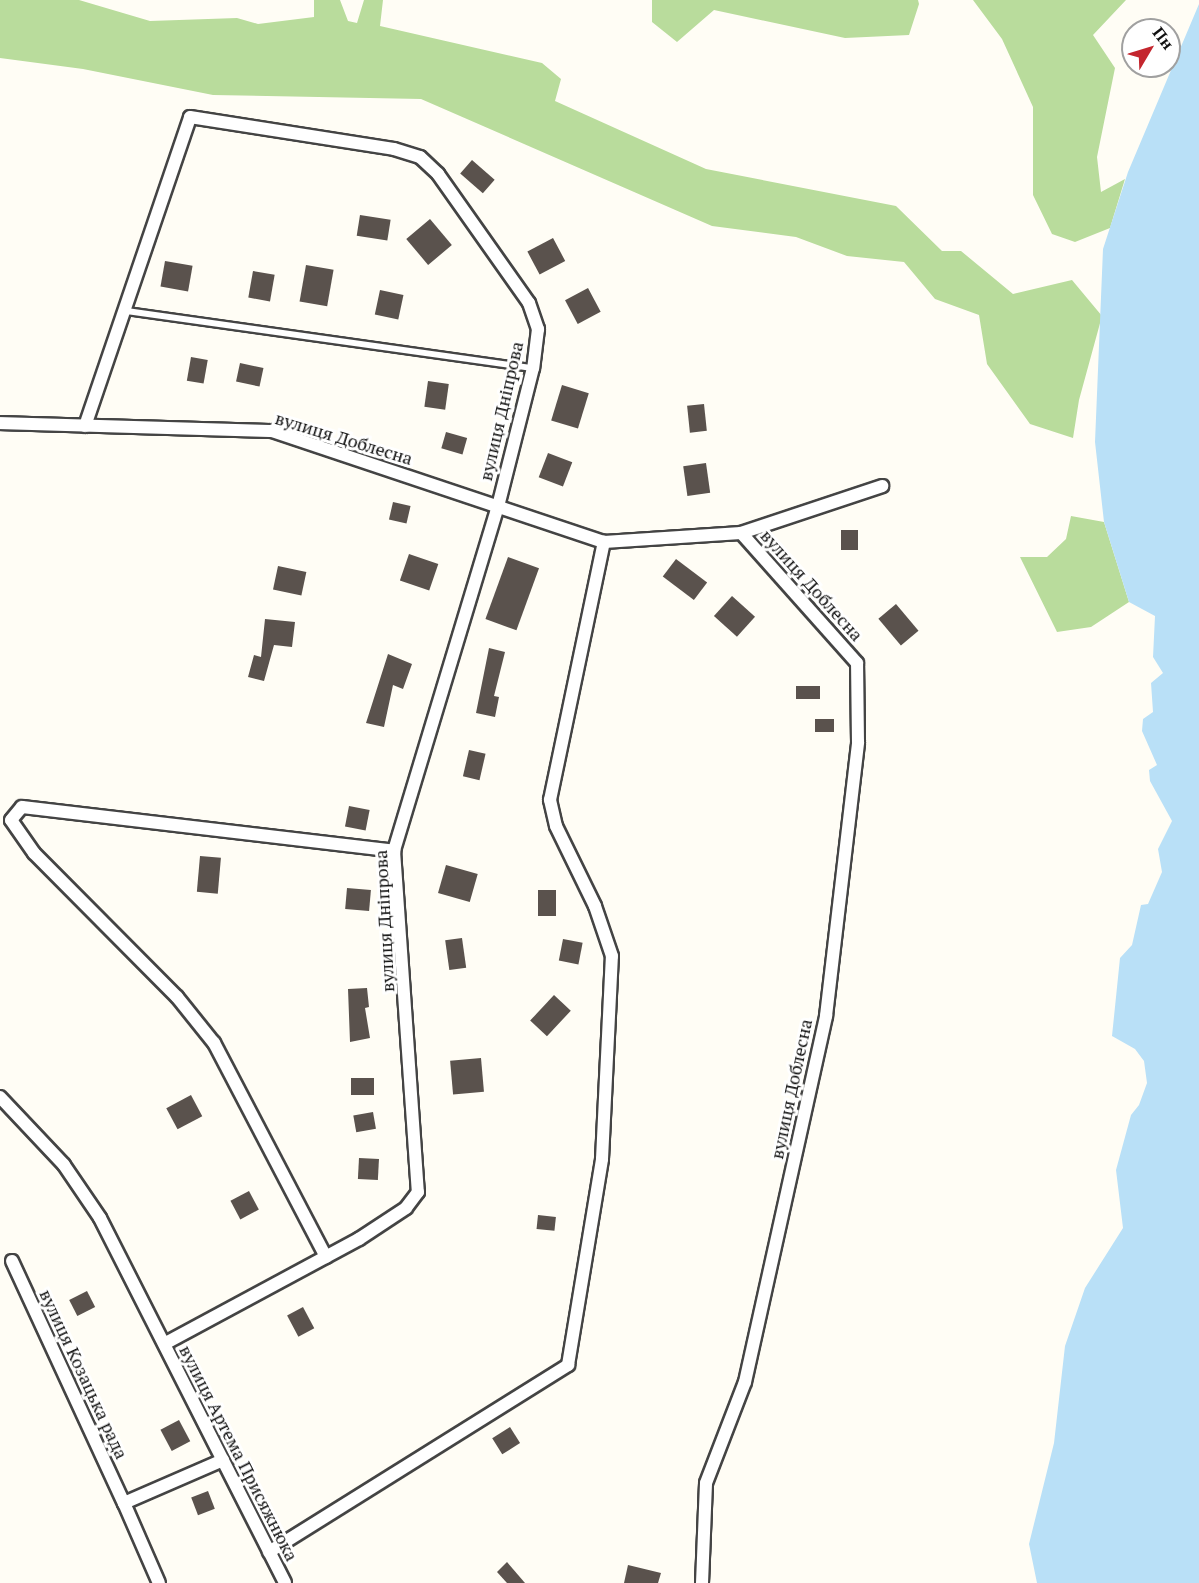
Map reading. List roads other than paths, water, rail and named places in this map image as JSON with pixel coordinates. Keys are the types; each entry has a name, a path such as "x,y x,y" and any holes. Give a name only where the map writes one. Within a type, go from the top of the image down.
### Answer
{"street":[{"name":"вулиця Дніпрова","path":"85,426 190,117 394,149 420,157 438,174 529,303 538,329 533,368 498,506 394,851 420,1183"},
{"name":"вулиця Доблесна","path":"0,423 272,431 603,542 741,533 858,663 858,742 826,1016 745,1382 706,1483 702,1583"},
{"path":"741,533 882,486"},
{"path":"269,1552 568,1365 602,1159 612,956 595,906 556,826 550,800 603,542"},
{"path":"326,1257 214,1043 169,989 34,853 10,820 22,807 394,851"},
{"path":"0,1096 64,1165 100,1218 164,1344"},
{"name":"вулиця Артема Присяжнюка","path":"285,1583 164,1344 326,1257 405,1208 420,1183"},
{"name":"вулиця Козацька рада","path":"12,1261 159,1583"},
{"path":"124,1503 223,1460"}],"lane":[{"path":"126,310 533,368"}],"water":[{"path":"1199,4 1199,1583 1037,1583 1029,1544 1054,1443 1065,1346 1085,1288 1123,1228 1116,1170 1131,1115 1139,1105 1147,1083 1144,1061 1135,1049 1112,1036 1120,958 1132,945 1141,905 1148,904 1162,872 1158,849 1172,821 1150,781 1149,770 1157,765 1142,731 1143,719 1153,712 1151,683 1163,673 1153,657 1155,616 1129,602 1104,522 1095,442 1103,249 1128,172 1168,78 1181,78 1181,47"}]}
